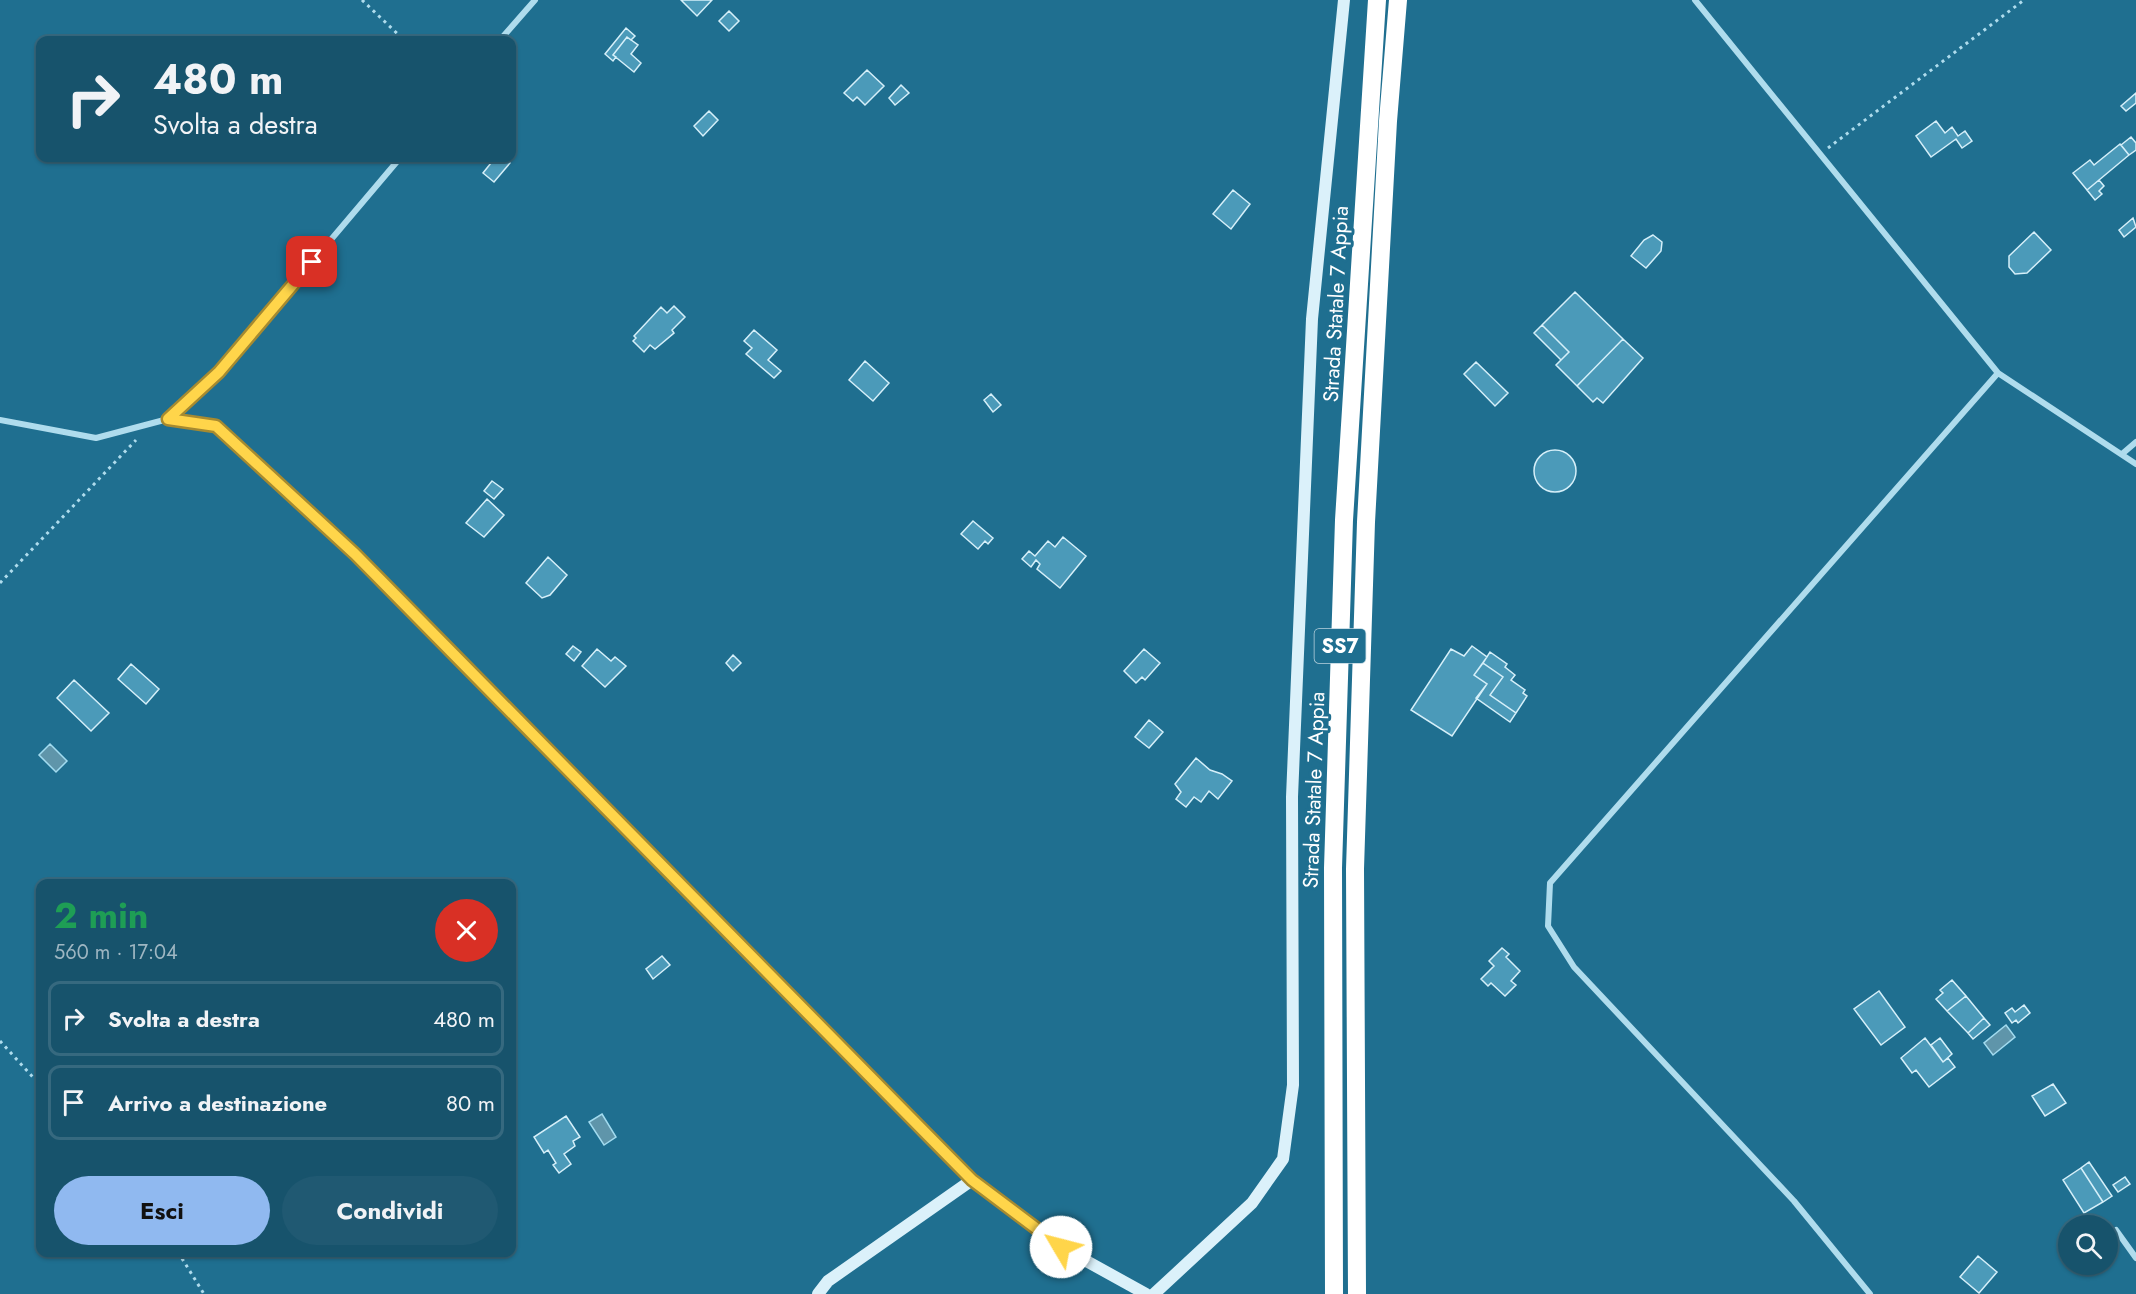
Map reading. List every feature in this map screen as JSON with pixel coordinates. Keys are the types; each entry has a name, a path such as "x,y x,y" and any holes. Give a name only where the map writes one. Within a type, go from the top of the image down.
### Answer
{"highway":[{"name":"Strada Statale 7 Appia","path":"1334,1294 1333,868 1344,532 1377,0"},
{"name":"Strada Statale 7 Appia","path":"1356,1294 1355,869 1365,534 1387,133 1398,0"}],"street":[{"path":"504,36 535,0"},
{"path":"1154,1294 1252,1203 1283,1159 1293,1085 1292,797 1312,319 1344,0"},
{"path":"1695,0 1998,374 2136,464"},
{"path":"168,419 219,372 397,162"},
{"path":"1870,1294 1794,1201 1574,967 1548,926 1550,883 1998,374"},
{"path":"0,420 96,438 168,419 216,426 355,554 972,1180 1061,1247 1146,1294"},
{"path":"2122,454 2136,442"},
{"path":"818,1294 828,1281 972,1180"},
{"path":"2118,1233 2136,1258"}],"path":[{"path":"362,0 400,36"},
{"path":"1820,154 2024,0"},
{"path":"0,583 151,423"},
{"path":"0,1041 36,1081"},
{"path":"181,1257 204,1294"}],"water":[{"path":"50,744 67,761 56,772 39,755"},
{"path":"2006,1025 2015,1037 1993,1055 1984,1043"},
{"path":"602,1114 616,1137 604,1145 589,1122"}],"building":[{"path":"681,0 712,0 697,16"},
{"path":"729,11 739,21 729,31 719,21"},
{"path":"626,28 635,36 631,40 627,37 613,55 616,57 613,61 605,54"},
{"path":"627,37 638,45 631,54 641,63 634,72 613,55"},
{"path":"867,70 884,86 865,105 857,97 853,101 844,93"},
{"path":"901,85 909,93 895,105 889,98"},
{"path":"2136,93 2136,103 2126,111 2121,106"},
{"path":"709,111 718,120 703,136 694,126"},
{"path":"1936,121 1945,133 1952,127 1958,136 1965,131 1972,141 1962,148 1956,139 1931,157 1916,136"},
{"path":"2131,137 2136,143 2136,150 2129,155 2121,145"},
{"path":"2120,144 2129,155 2087,190 2073,173 2090,160 2094,165"},
{"path":"492,162 510,163 494,182 483,173"},
{"path":"2099,180 2104,186 2099,191 2102,194 2095,200 2087,190"},
{"path":"1233,190 1250,204 1231,229 1213,214"},
{"path":"2133,218 2136,227 2124,237 2119,230"},
{"path":"2034,232 2051,250 2027,273 2015,274 2009,267 2009,256"},
{"path":"1653,235 1662,242 1661,251 1646,268 1631,256 1644,240"},
{"path":"1575,292 1623,339 1577,386 1556,365 1569,352 1542,325"},
{"path":"674,306 685,317 672,330 674,333 655,349 650,345 644,352 633,341 636,338 634,336 661,307 667,313"},
{"path":"1542,325 1569,352 1561,360 1534,333"},
{"path":"754,330 777,350 768,360 781,371 774,378 746,354 752,348 744,341"},
{"path":"1623,339 1643,358 1603,403 1597,398 1593,402 1577,386"},
{"path":"865,361 889,383 873,401 849,380"},
{"path":"1476,362 1508,393 1495,406 1464,374"},
{"path":"991,394 1001,405 993,412 984,400"},
{"path":"1555,450 1570,456 1576,471 1570,486 1555,492 1540,486 1534,471 1540,456"},
{"path":"492,481 503,489 494,499 484,491"},
{"path":"487,499 504,515 484,537 466,523"},
{"path":"973,521 993,538 988,544 985,541 978,549 961,534"},
{"path":"1063,537 1086,556 1060,588 1037,569 1040,564 1036,560 1031,567 1022,559 1029,551 1035,556 1048,541 1055,547"},
{"path":"548,557 567,575 550,595 542,598 526,583"},
{"path":"573,646 581,652 574,661 566,654"},
{"path":"1472,646 1487,657 1474,675 1487,684 1452,736 1411,710 1451,649 1464,656"},
{"path":"597,649 611,661 615,657 626,666 605,687 582,666"},
{"path":"1144,649 1160,663 1145,680 1142,677 1136,683 1124,671"},
{"path":"1490,652 1507,664 1505,667 1515,675 1511,680 1525,690 1523,693 1527,696 1516,713 1490,695 1503,677 1483,663"},
{"path":"733,655 741,663 733,671 726,663"},
{"path":"1483,663 1503,677 1490,695 1516,713 1510,722 1476,698 1487,684 1474,675"},
{"path":"131,664 159,689 146,704 118,679"},
{"path":"74,680 109,713 91,731 57,698"},
{"path":"1149,720 1163,732 1149,748 1135,737"},
{"path":"1196,758 1210,770 1232,781 1218,799 1209,791 1201,802 1194,797 1186,807 1176,799 1181,792 1175,784"},
{"path":"1502,948 1509,954 1506,957 1520,971 1511,981 1516,985 1505,996 1491,983 1488,986 1481,979 1494,966 1489,961"},
{"path":"662,956 670,965 653,979 646,969"},
{"path":"1952,980 1966,996 1947,1011 1936,999 1943,993 1940,990"},
{"path":"1879,991 1905,1027 1881,1045 1854,1009"},
{"path":"1966,996 1984,1018 1968,1033 1947,1011"},
{"path":"2024,1005 2030,1013 2018,1023 2016,1020 2012,1023 2005,1013 2012,1008 2015,1012"},
{"path":"1984,1018 1990,1025 1973,1039 1968,1033"},
{"path":"1925,1038 1943,1062 1948,1058 1955,1067 1929,1087 1916,1070 1912,1073 1901,1058"},
{"path":"1940,1038 1952,1054 1943,1062 1931,1045"},
{"path":"2053,1084 2066,1103 2045,1116 2032,1096"},
{"path":"566,1116 580,1137 573,1141 575,1146 564,1154 571,1164 559,1173 553,1165 556,1163 548,1150 544,1153 534,1137"},
{"path":"2089,1162 2112,1196 2103,1202 2081,1168"},
{"path":"2081,1168 2103,1202 2084,1213 2063,1180"},
{"path":"2125,1177 2130,1184 2118,1192 2113,1185"},
{"path":"1978,1256 1997,1272 1979,1293 1960,1277"}],"route":[{"path":"312,262 219,372 168,419 216,426 355,554 972,1180 1061,1247"}]}
